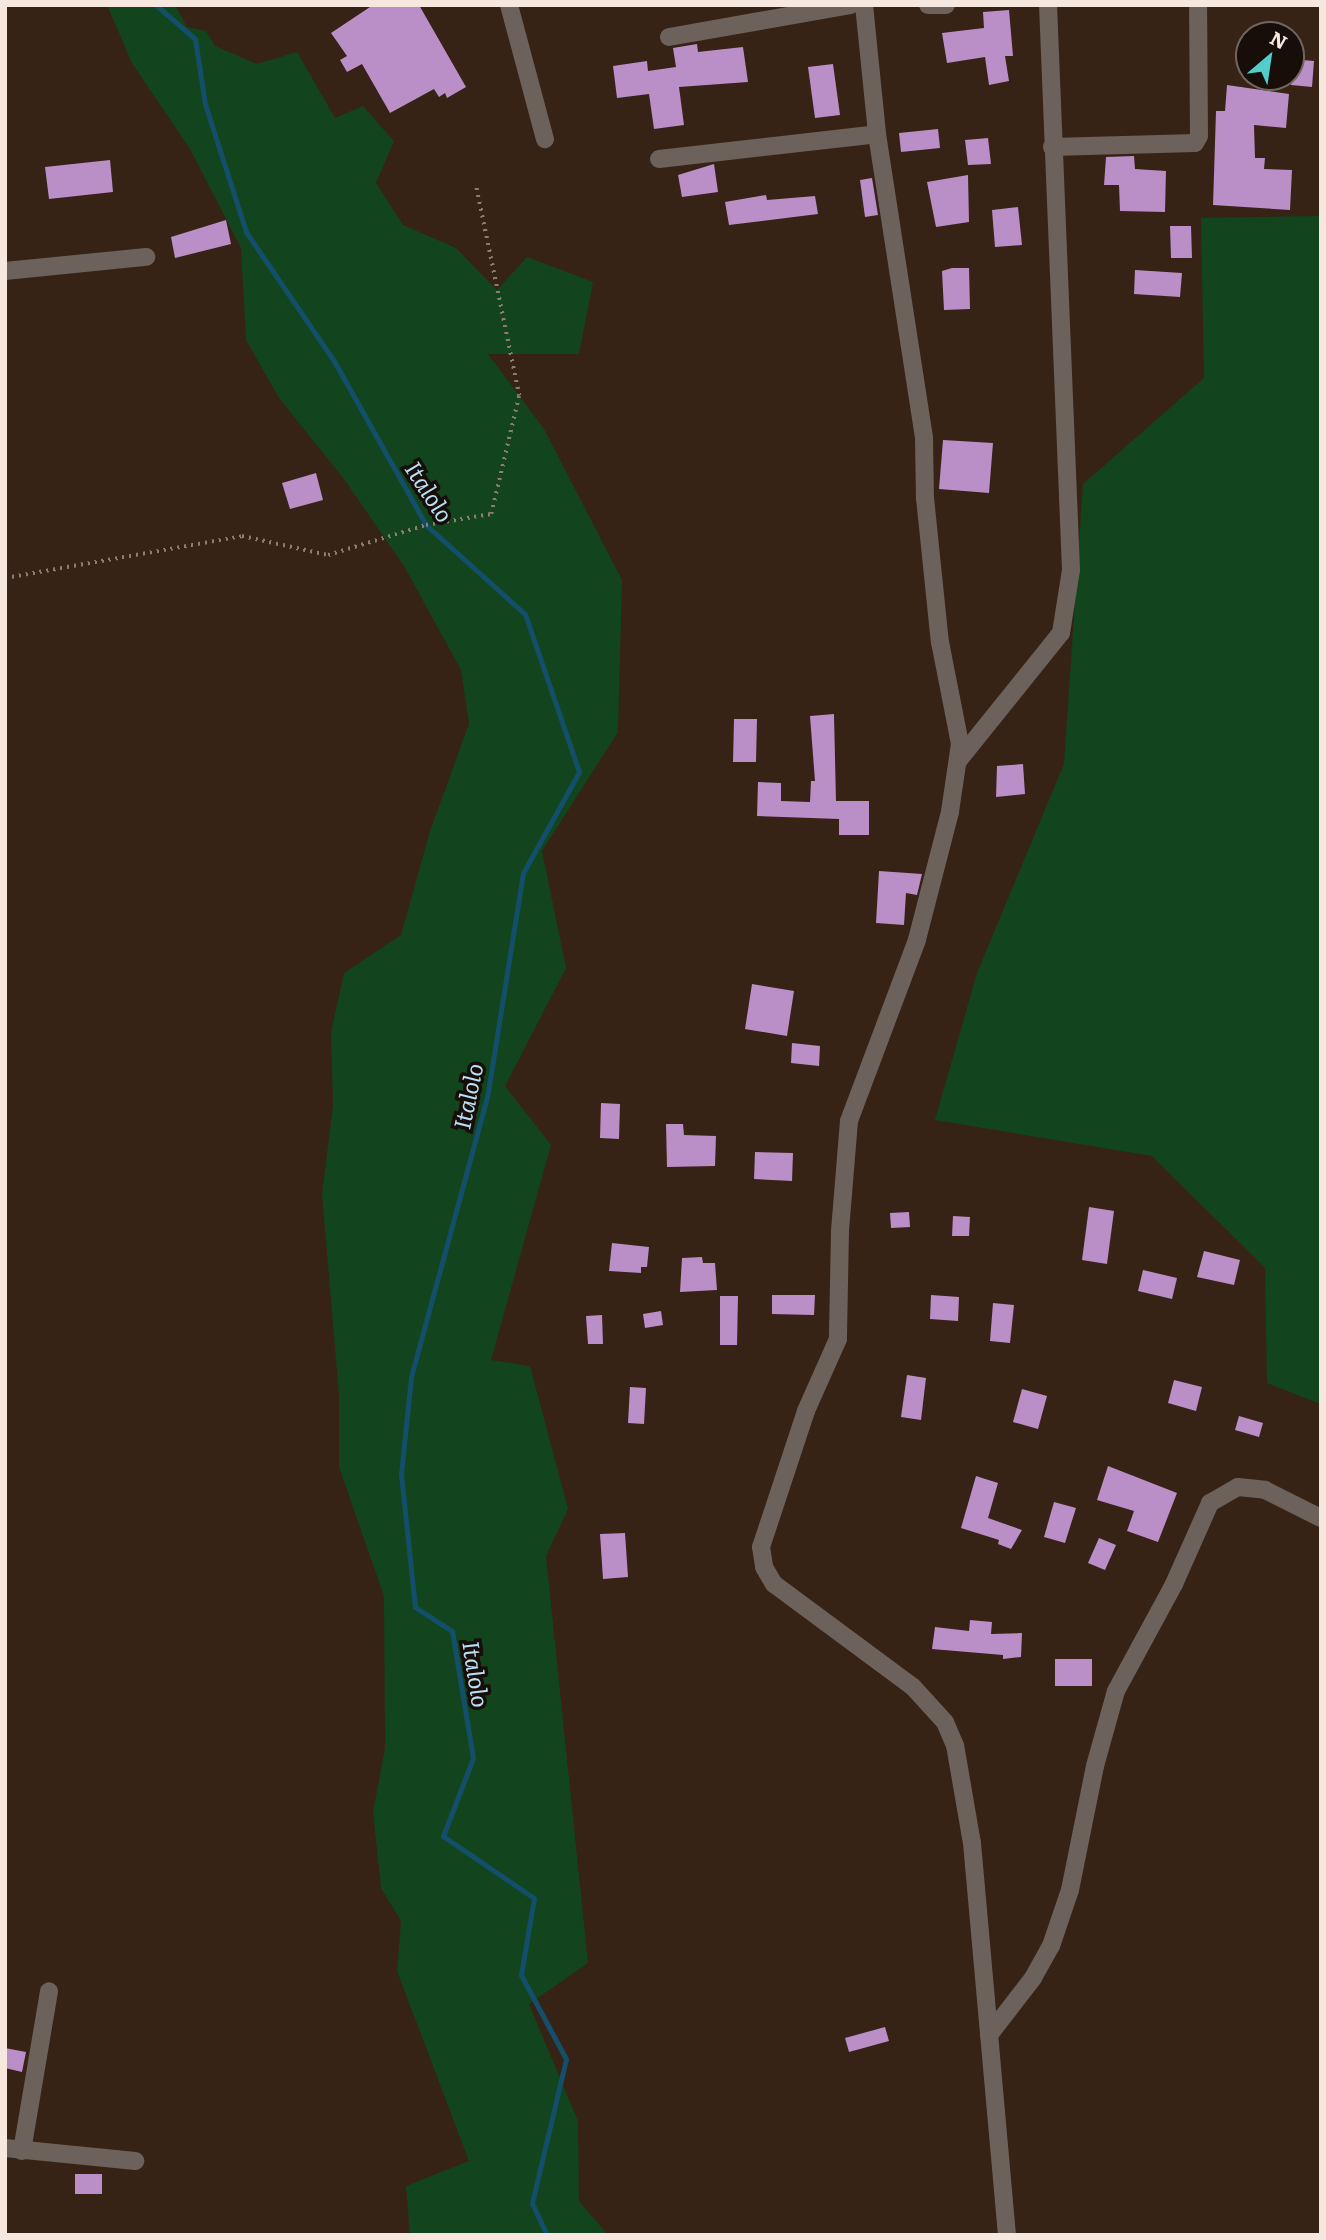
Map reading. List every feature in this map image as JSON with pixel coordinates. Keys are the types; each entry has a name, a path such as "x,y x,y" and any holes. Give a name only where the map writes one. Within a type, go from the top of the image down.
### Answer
{"street":[{"path":"509,5 545,139"},
{"path":"669,37 851,5"},
{"path":"864,5 877,134 924,437 928,524 940,642 959,731 958,761 950,812 917,940 849,1121 840,1231 838,1339 806,1411 761,1547 764,1567 786,1596 894,1671 946,1721 956,1745 972,1843 1007,2235"},
{"path":"928,5 946,5"},
{"path":"958,761 1061,633 1071,570 1048,5"},
{"path":"1052,146 1195,143 1199,136 1198,5"},
{"path":"659,159 877,134"},
{"path":"5,271 146,257"},
{"path":"989,2035 1033,1978 1051,1947 1070,1890 1095,1766 1116,1691 1174,1584 1210,1503 1238,1487 1265,1490 1321,1518"},
{"path":"49,1991 13,2150 135,2161"}],"path":[{"path":"5,578 242,536 328,555 426,525 491,514 519,396 476,186"}],"green space":[{"path":"107,5 175,5 187,27 206,31 215,46 257,64 297,52 335,118 363,106 394,141 376,183 403,225 456,248 497,290 527,257 593,282 579,354 488,354 544,429 622,580 618,732 542,851 566,968 505,1086 551,1145 491,1360 530,1366 568,1509 546,1556 588,1963 529,2004 578,2121 579,2201 608,2235 410,2235 406,2186 469,2161 397,1971 401,1921 381,1888 373,1812 385,1748 384,1596 339,1467 339,1395 322,1194 333,1106 331,1032 344,973 401,935 430,831 469,724 461,670 404,566 344,479 279,398 246,340 241,248 190,149 132,63"},
{"path":"1321,216 1321,1404 1267,1383 1265,1268 1152,1156 935,1120 977,973 1064,764 1083,484 1204,378 1201,218"}],"building":[{"path":"373,5 419,5 466,87 447,98 445,93 439,97 434,89 390,113 362,64 347,72 340,60 347,56 331,33"},
{"path":"1009,10 1013,56 1005,56 1009,81 989,85 985,57 947,63 942,33 984,28 983,12"},
{"path":"697,44 698,52 743,47 748,82 679,87 684,125 654,129 649,94 617,98 613,66 647,61 648,71 676,67 673,48"},
{"path":"1305,60 1314,61 1312,87 1305,86"},
{"path":"833,64 840,115 815,118 808,67"},
{"path":"1227,85 1235,86 1235,91 1289,94 1286,128 1254,125 1255,158 1265,158 1264,169 1292,170 1290,210 1213,205 1216,111 1225,111"},
{"path":"938,129 940,148 901,152 899,133"},
{"path":"988,138 991,164 968,165 965,140"},
{"path":"1134,156 1135,169 1166,171 1165,212 1120,211 1119,185 1104,185 1106,157"},
{"path":"110,160 113,192 49,199 45,167"},
{"path":"714,164 718,192 682,197 678,175"},
{"path":"968,175 969,222 936,227 927,182"},
{"path":"872,178 878,215 865,217 860,180"},
{"path":"766,195 767,200 815,196 818,214 729,225 725,202"},
{"path":"1018,207 1022,245 995,247 992,210"},
{"path":"226,220 231,244 175,258 171,237"},
{"path":"1170,226 1191,226 1192,258 1171,258"},
{"path":"969,268 970,309 944,310 942,271"},
{"path":"1135,270 1182,273 1180,297 1134,294"},
{"path":"943,440 993,443 989,493 939,489"},
{"path":"316,473 323,500 290,509 282,483"},
{"path":"834,714 836,801 869,801 869,835 839,835 839,819 757,816 758,782 781,783 781,801 810,802 811,781 815,781 810,716"},
{"path":"734,719 757,719 756,762 733,762"},
{"path":"1023,764 1025,794 996,797 997,766"},
{"path":"879,871 922,874 917,895 906,893 904,925 876,923"},
{"path":"752,984 794,991 787,1036 745,1029"},
{"path":"792,1043 820,1046 819,1066 791,1063"},
{"path":"601,1103 620,1104 619,1139 600,1138"},
{"path":"666,1124 683,1124 684,1135 716,1136 715,1166 667,1167"},
{"path":"755,1152 793,1153 792,1181 754,1179"},
{"path":"1089,1207 1114,1211 1107,1264 1082,1260"},
{"path":"909,1212 910,1227 891,1228 890,1213"},
{"path":"953,1216 970,1217 969,1236 952,1236"},
{"path":"612,1243 649,1247 647,1267 641,1267 641,1273 609,1271"},
{"path":"1204,1251 1240,1260 1234,1285 1197,1277"},
{"path":"702,1257 703,1263 715,1263 717,1290 680,1292 682,1258"},
{"path":"1143,1270 1177,1278 1172,1299 1138,1291"},
{"path":"772,1295 815,1295 814,1315 772,1314"},
{"path":"931,1295 959,1297 958,1321 930,1319"},
{"path":"720,1296 738,1296 737,1345 720,1345"},
{"path":"993,1303 1014,1305 1010,1343 990,1341"},
{"path":"661,1311 663,1325 645,1328 643,1314"},
{"path":"602,1315 603,1344 588,1344 586,1316"},
{"path":"907,1375 926,1378 921,1420 901,1417"},
{"path":"1174,1380 1202,1387 1196,1411 1168,1403"},
{"path":"630,1387 646,1388 644,1424 628,1423"},
{"path":"1022,1389 1047,1396 1038,1429 1013,1422"},
{"path":"1239,1416 1263,1423 1259,1437 1235,1430"},
{"path":"1108,1466 1177,1493 1158,1542 1127,1531 1134,1511 1097,1500"},
{"path":"976,1476 998,1483 988,1518 1022,1530 1011,1549 998,1544 999,1540 961,1528"},
{"path":"1054,1502 1076,1508 1065,1543 1044,1537"},
{"path":"625,1533 628,1577 603,1579 600,1534"},
{"path":"1099,1538 1116,1545 1105,1570 1088,1563"},
{"path":"970,1620 992,1622 991,1634 1022,1633 1021,1657 1003,1659 1003,1655 932,1649 935,1627 969,1631"},
{"path":"1055,1659 1092,1659 1092,1686 1055,1686"},
{"path":"885,2027 889,2041 849,2052 845,2038"},
{"path":"5,2048 26,2052 22,2072 5,2068"},
{"path":"75,2174 102,2174 102,2194 75,2194"}],"waterway":[{"name":"Italolo","path":"156,5 195,39 205,104 246,232 334,361 426,525 525,614 579,772 523,873 487,1097 411,1377 401,1474 415,1607 452,1631 473,1758 443,1836 534,1898 521,1975 566,2059 532,2203 547,2235"}]}
